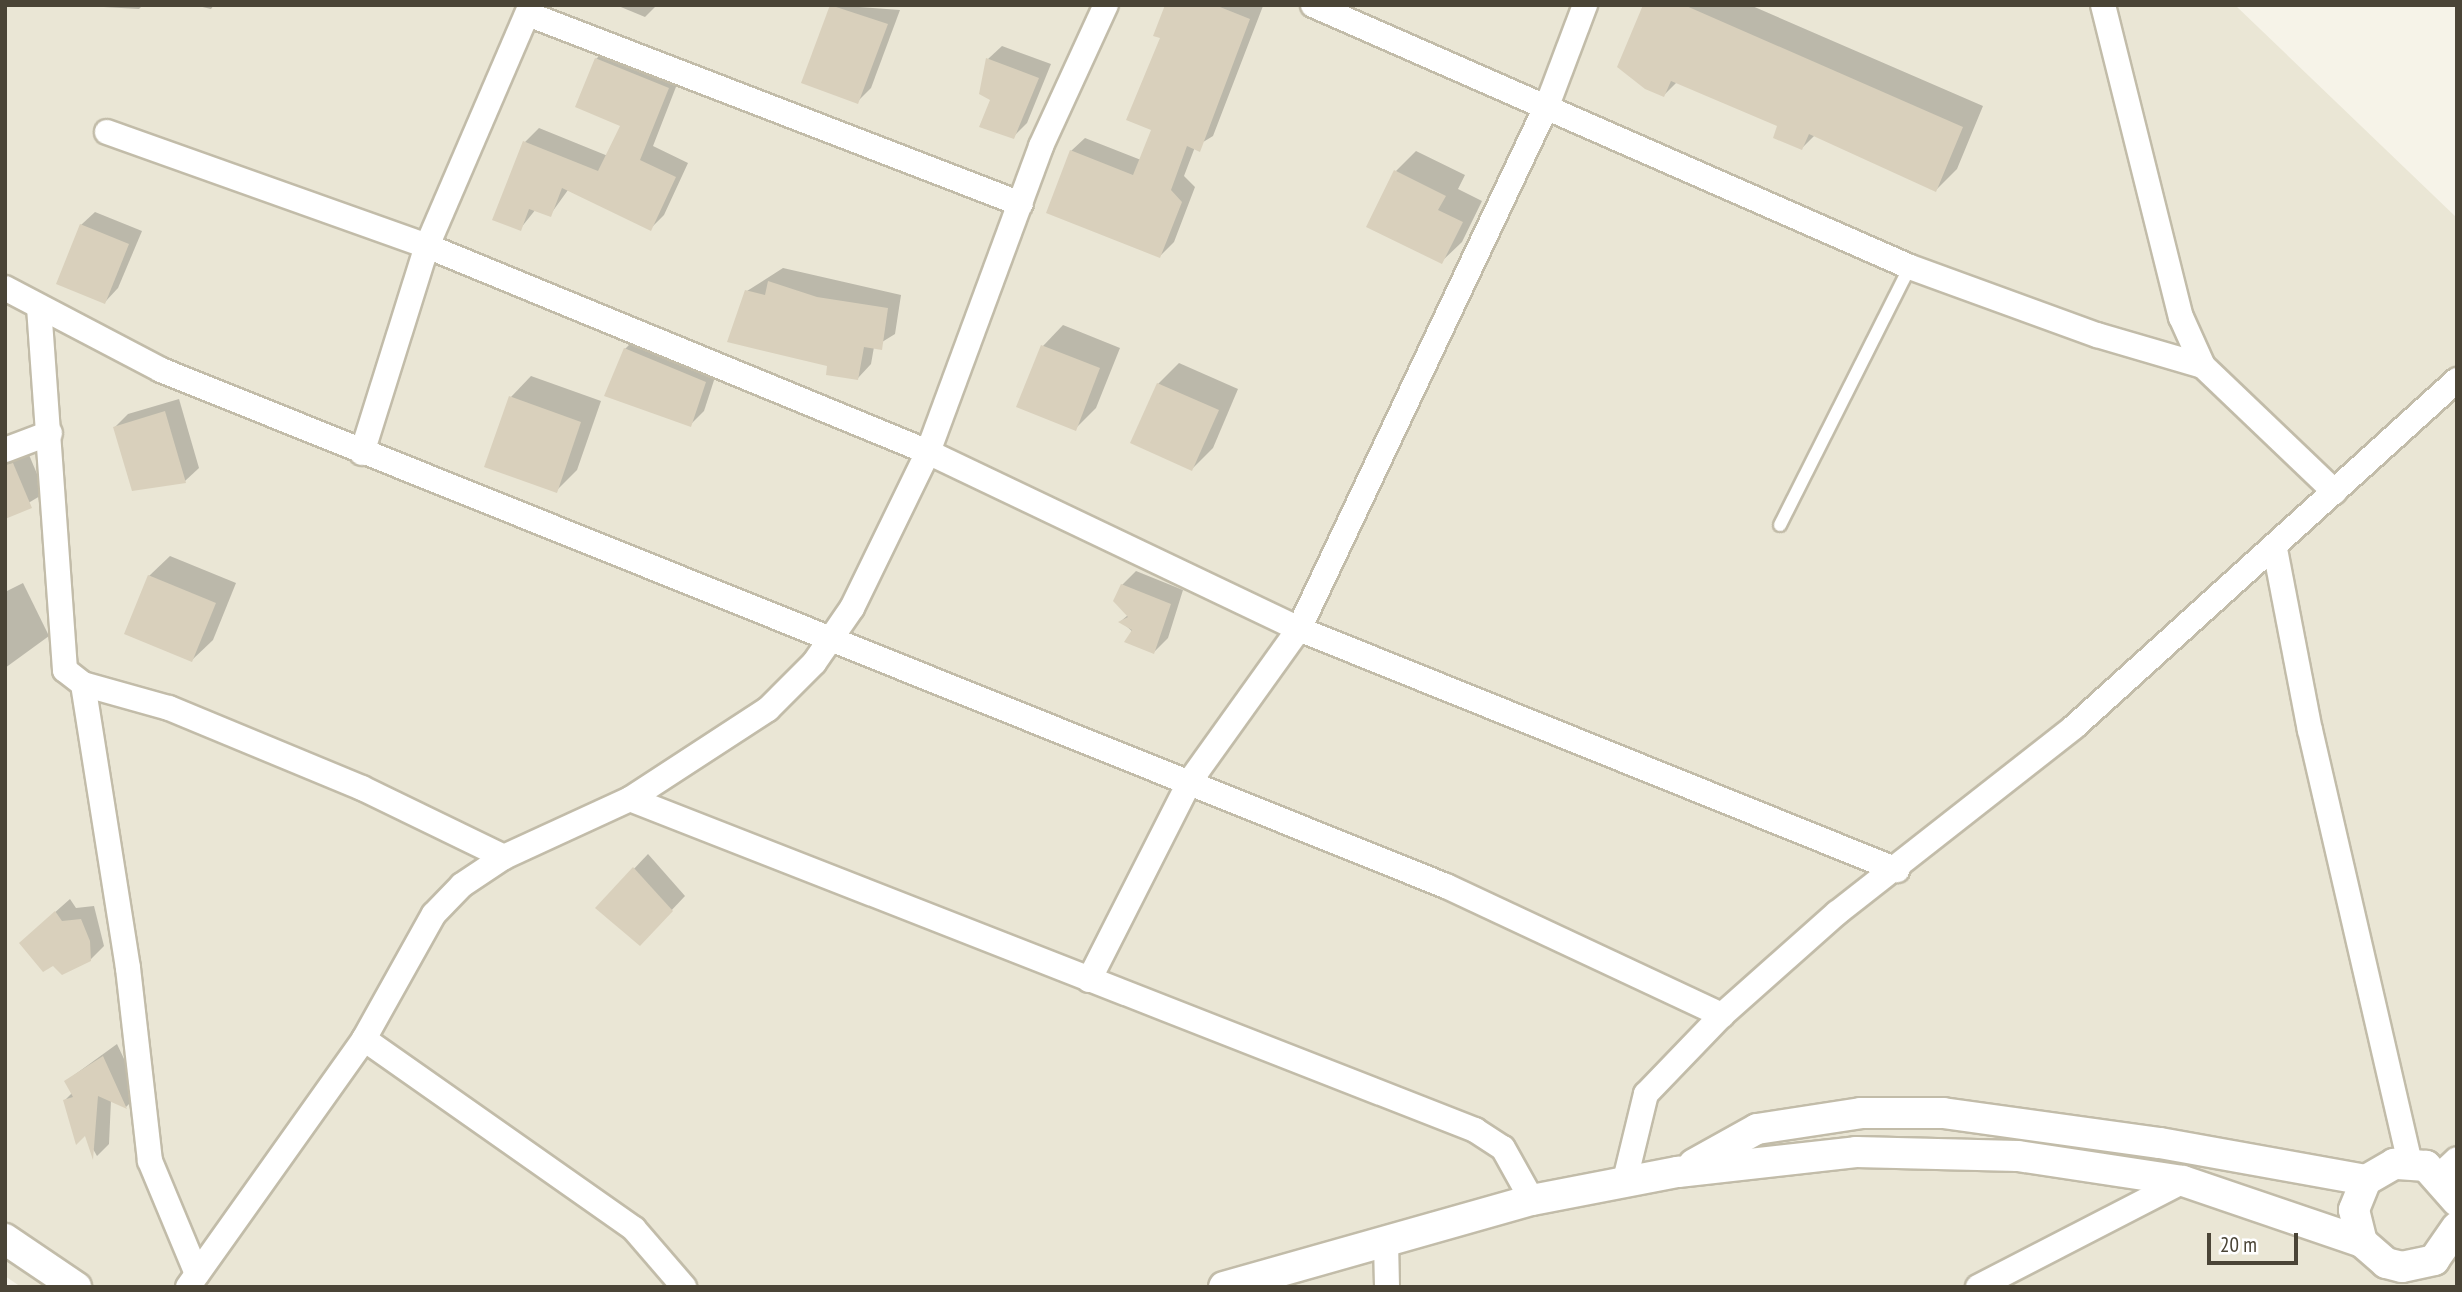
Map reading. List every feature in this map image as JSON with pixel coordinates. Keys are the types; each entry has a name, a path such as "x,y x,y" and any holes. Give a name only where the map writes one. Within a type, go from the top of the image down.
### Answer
{"street":[{"path":"193,1280 364,1039 434,914 462,885 504,857 630,799 768,709 832,638 928,452 1021,204 1106,5"},
{"path":"1313,5 1548,103 1910,267 2097,335 2203,366"},
{"path":"1088,980 1190,781 1298,629 1548,103 1585,5"},
{"path":"2104,5 2182,317 2203,366 2335,492"},
{"path":"362,453 427,246 530,10 1021,204"},
{"path":"107,132 427,246 928,452 1298,629 1897,870"},
{"path":"5,288 161,370 362,453 1190,781 1590,949 1722,1015"},
{"path":"39,307 65,670 83,684 169,708 362,788 504,857"},
{"path":"1624,1184 1646,1094 1722,1015 1780,960 1897,870 2074,727 2275,550 2457,380"},
{"path":"5,450 50,433"},
{"path":"2275,550 2309,730 2410,1162"},
{"path":"83,684 128,968 150,1161 193,1280"},
{"path":"630,799 1475,1130 1503,1148 1532,1200"},
{"path":"364,1039 634,1229 684,1287"},
{"path":"1678,1172 1757,1129 1861,1112 2036,1123 2366,1181"},
{"path":"1224,1287 1532,1200 1678,1172 1856,1152 2018,1156 2183,1181 2361,1242 2386,1264 2408,1277 2434,1260 2456,1234"},
{"path":"2361,1242 2354,1210 2366,1181 2386,1167 2410,1162 2449,1167 2457,1201"},
{"path":"1978,1287 2183,1181"},
{"path":"5,1239 76,1287"},
{"path":"1386,1242 1387,1287"}],"lane":[{"path":"1780,525 1910,267"}],"shaded area":[{"path":"5,5 2235,5 2457,218 2457,1287 21,1287 5,1276"}],"building":[{"path":"830,5 888,24 858,104 801,83"},
{"path":"1165,5 1215,5 1250,19 1200,152 1187,146 1171,190 1182,202 1160,258 1046,213 1070,150 1133,175 1151,130 1126,120 1160,38 1153,36"},
{"path":"1643,5 1684,5 1963,127 1936,192 1809,134 1802,150 1773,138 1777,126 1671,81 1664,97 1645,89 1617,67"},
{"path":"595,58 669,88 640,160 676,177 651,231 562,188 551,217 529,209 521,231 492,220 523,141 598,171 620,126 575,107"},
{"path":"986,58 1039,78 1014,139 979,127 990,100 979,94"},
{"path":"1394,170 1446,196 1438,210 1463,222 1442,264 1366,227"},
{"path":"80,224 129,244 105,304 56,284"},
{"path":"768,281 817,297 888,308 882,350 864,347 858,380 826,375 827,366 727,342 745,290 765,295"},
{"path":"1041,345 1100,368 1076,431 1016,407"},
{"path":"624,348 706,382 691,427 604,396"},
{"path":"1157,383 1219,410 1192,471 1130,443"},
{"path":"509,396 581,422 557,493 484,467"},
{"path":"165,411 186,483 132,491 113,427"},
{"path":"13,463 32,508 5,519 5,465"},
{"path":"148,575 216,603 192,662 124,634"},
{"path":"1121,584 1171,604 1154,654 1124,642 1132,630 1118,622 1128,617 1113,601"},
{"path":"633,867 673,911 640,946 595,908"},
{"path":"55,911 62,921 81,919 90,941 91,961 62,975 53,966 43,972 19,943"},
{"path":"103,1056 127,1109 98,1096 93,1160 85,1136 76,1145 63,1100 73,1097 64,1081"}]}
